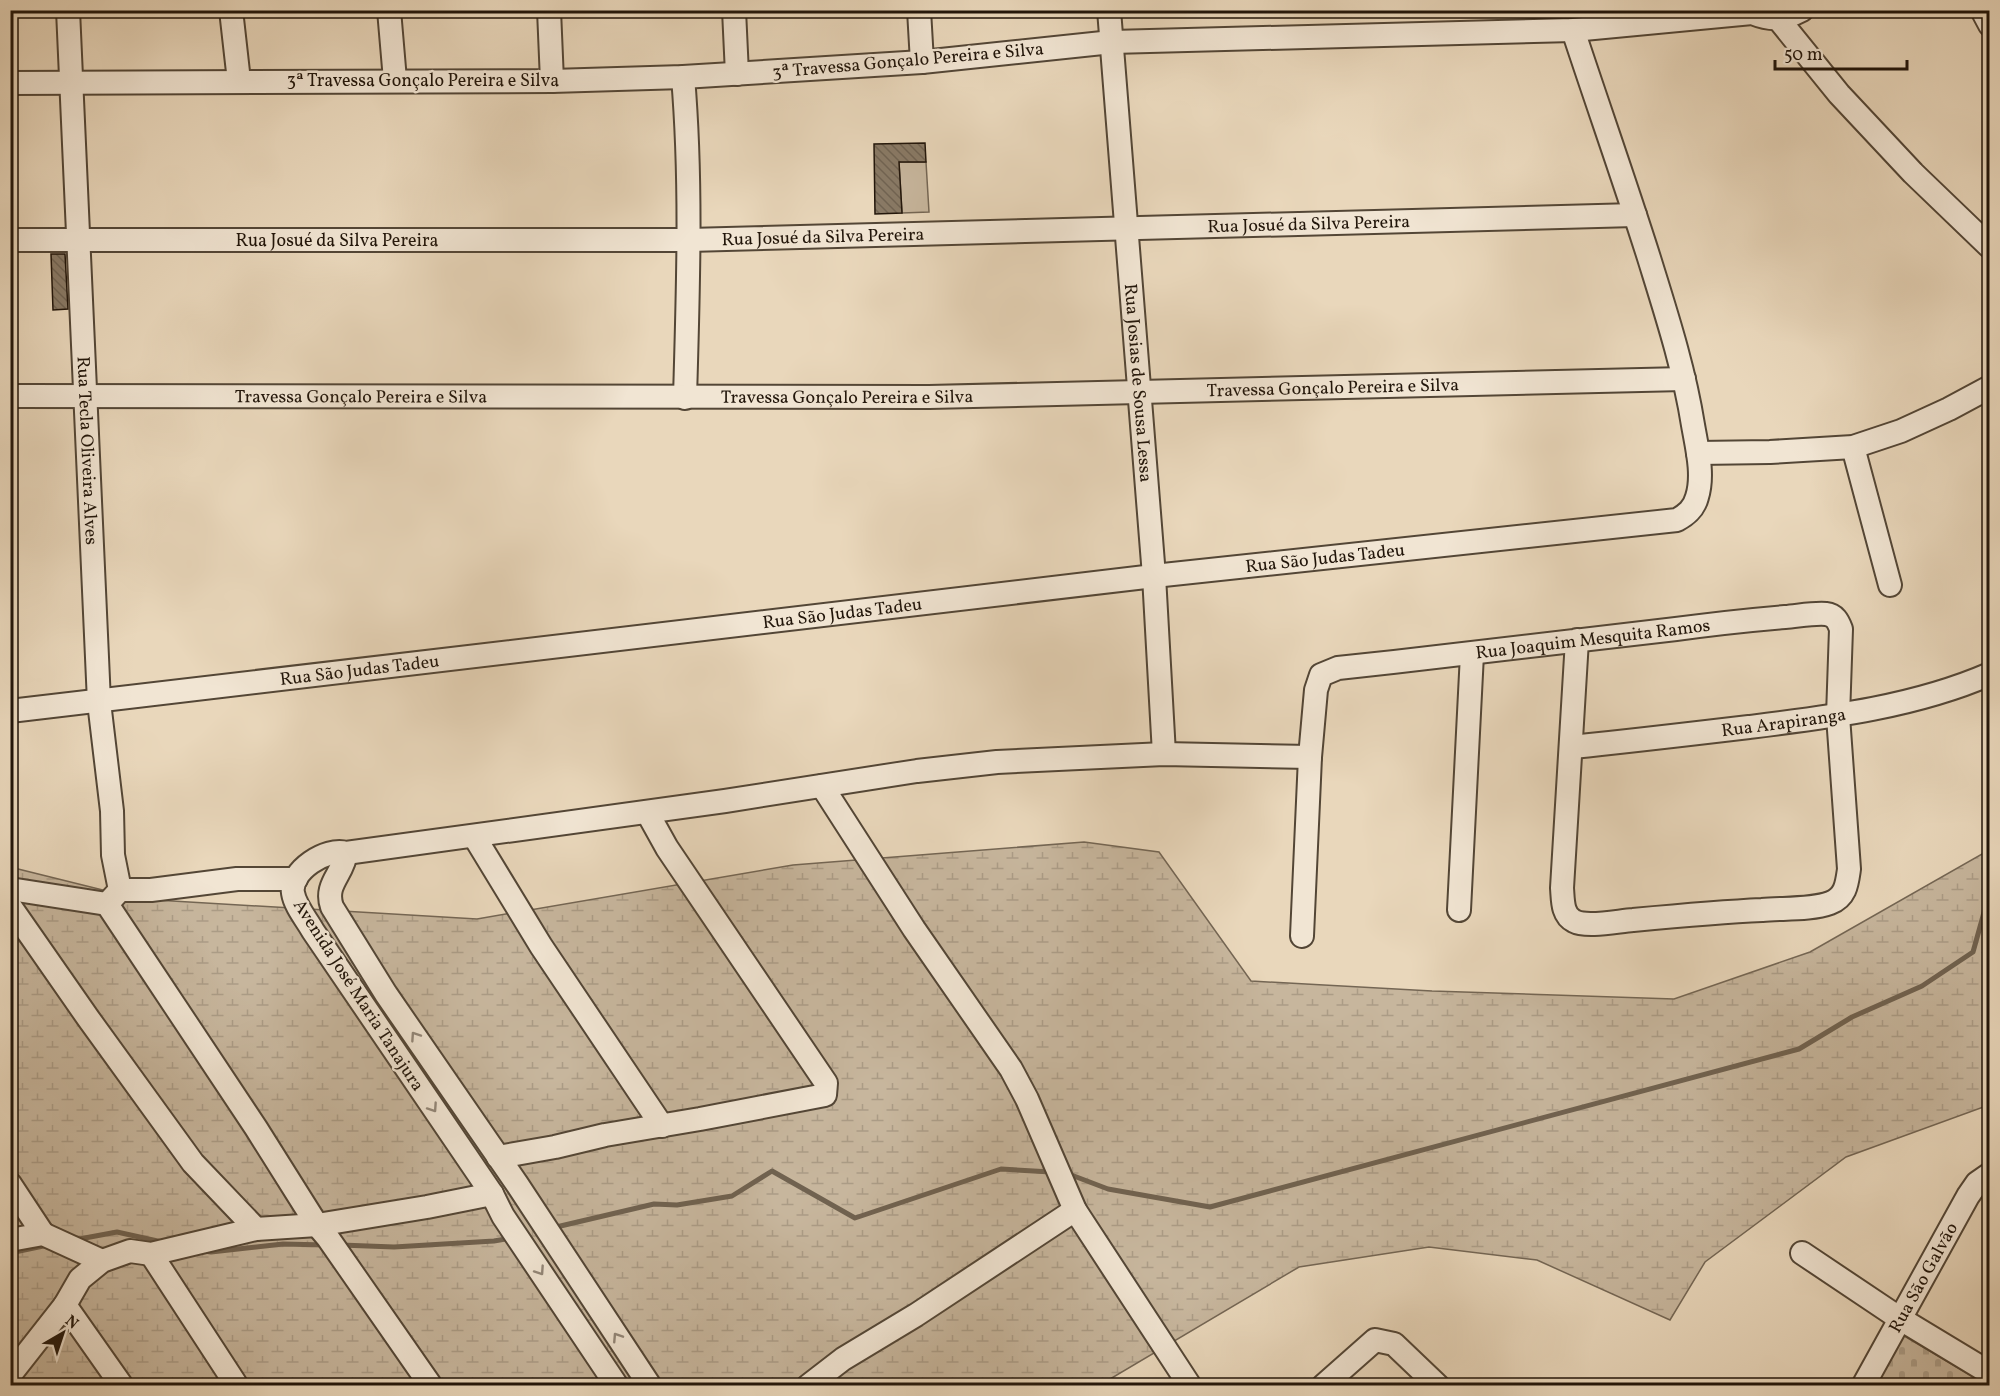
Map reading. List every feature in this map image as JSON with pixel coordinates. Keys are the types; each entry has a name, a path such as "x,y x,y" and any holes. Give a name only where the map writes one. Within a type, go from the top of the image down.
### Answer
{"street":[{"name":"Rua Tecla Oliveira Alves","path":"68,10 99,702 112,811 113,897"},
{"path":"231,10 239,81"},
{"path":"389,10 395,80"},
{"path":"549,10 552,81"},
{"path":"734,10 737,74"},
{"path":"920,10 922,62"},
{"name":"Rua Josias de Sousa Lessa","path":"1109,10 1154,576 1164,754"},
{"path":"1802,10 1774,15 1839,94 1989,247"},
{"path":"1982,10 1989,25"},
{"name":"3ª Travessa Gonçalo Pereira e Silva","path":"10,83 552,81 683,77 922,62 1112,42 1573,30 1752,14 1767,19 1774,15"},
{"path":"1573,30 1635,215 1684,380 1698,453 1770,452 1852,447 1901,431 1989,387"},
{"path":"683,77 689,240 685,398"},
{"name":"Rua Josué da Silva Pereira","path":"10,240 689,240 1635,215"},
{"name":"Travessa Gonçalo Pereira e Silva","path":"10,396 917,397 1684,380"},
{"path":"1852,447 1890,585"},
{"name":"Rua São Judas Tadeu","path":"10,711 1154,576 1677,520 1687,514 1698,496 1698,453"},
{"name":"Rua Joaquim Mesquita Ramos","path":"1310,757 1318,681 1321,675 1338,668 1748,620 1826,614 1838,621 1841,629 1838,716"},
{"path":"1578,640 1562,888 1565,912 1573,921 1581,924 1693,914 1804,908 1830,903 1839,898 1846,888 1849,869 1838,716"},
{"path":"1459,910 1472,654"},
{"name":"Rua Arapiranga","path":"1572,747 1838,716 1921,697 1989,675"},
{"path":"346,853 996,762 1164,754 1310,757 1302,936"},
{"path":"822,786 914,929 1011,1069 1075,1210 1190,1386"},
{"path":"498,1157 825,1095 826,1083 667,848 647,812"},
{"path":"474,836 541,946 662,1126"},
{"name":"Avenida José Maria Tanajura","path":"617,1386 503,1216 492,1194 313,931 297,903 293,894 296,879 303,869 322,855 346,853 330,889 329,899 332,907 386,994 498,1157 650,1386"},
{"path":"10,889 113,897 237,879 296,879"},
{"path":"113,897 317,1225 430,1386"},
{"path":"10,906 193,1163 256,1229"},
{"path":"365,1008 386,994"},
{"name":"Rua São Galvão","path":"1863,1386 1968,1196 1977,1183 1989,1174"},
{"path":"10,1184 43,1234 102,1261"},
{"path":"10,1375 65,1305 80,1279 102,1261 130,1251 151,1254 256,1229 317,1225 492,1194"},
{"path":"808,1386 843,1359 916,1315 1075,1210"},
{"path":"10,1240 43,1234"},
{"path":"1802,1253 1899,1318 1989,1373"},
{"path":"151,1254 237,1386"},
{"path":"65,1305 122,1386"},
{"path":"1323,1386 1375,1340 1394,1344 1438,1386"}],"green space":[{"path":"899,162 926,162 929,212 902,213"},
{"path":"1084,842 1159,852 1251,981 1432,991 1674,999 1810,952 1989,850 1989,1105 1846,1157 1705,1262 1670,1320 1537,1260 1429,1247 1299,1267 1100,1385 11,1385 10,867 139,899 477,919 793,865"},
{"path":"1901,1334 1987,1385 1872,1386"}],"building":[{"path":"925,143 926,162 899,162 902,213 875,214 874,144"},
{"path":"51,254 65,254 68,309 53,310"}],"waterway":[{"path":"1066,1173 1108,1189 1210,1207 1799,1049 1852,1017 1922,986 1973,952 1990,891"},
{"path":"552,1228 654,1204 677,1205 732,1196 772,1171 855,1218 1001,1169 1051,1172"},
{"path":"74,1240 117,1232 162,1242"},
{"path":"341,1245 394,1247 511,1238"},
{"path":"204,1251 283,1244 326,1245"},
{"path":"10,1253 48,1245"}]}
